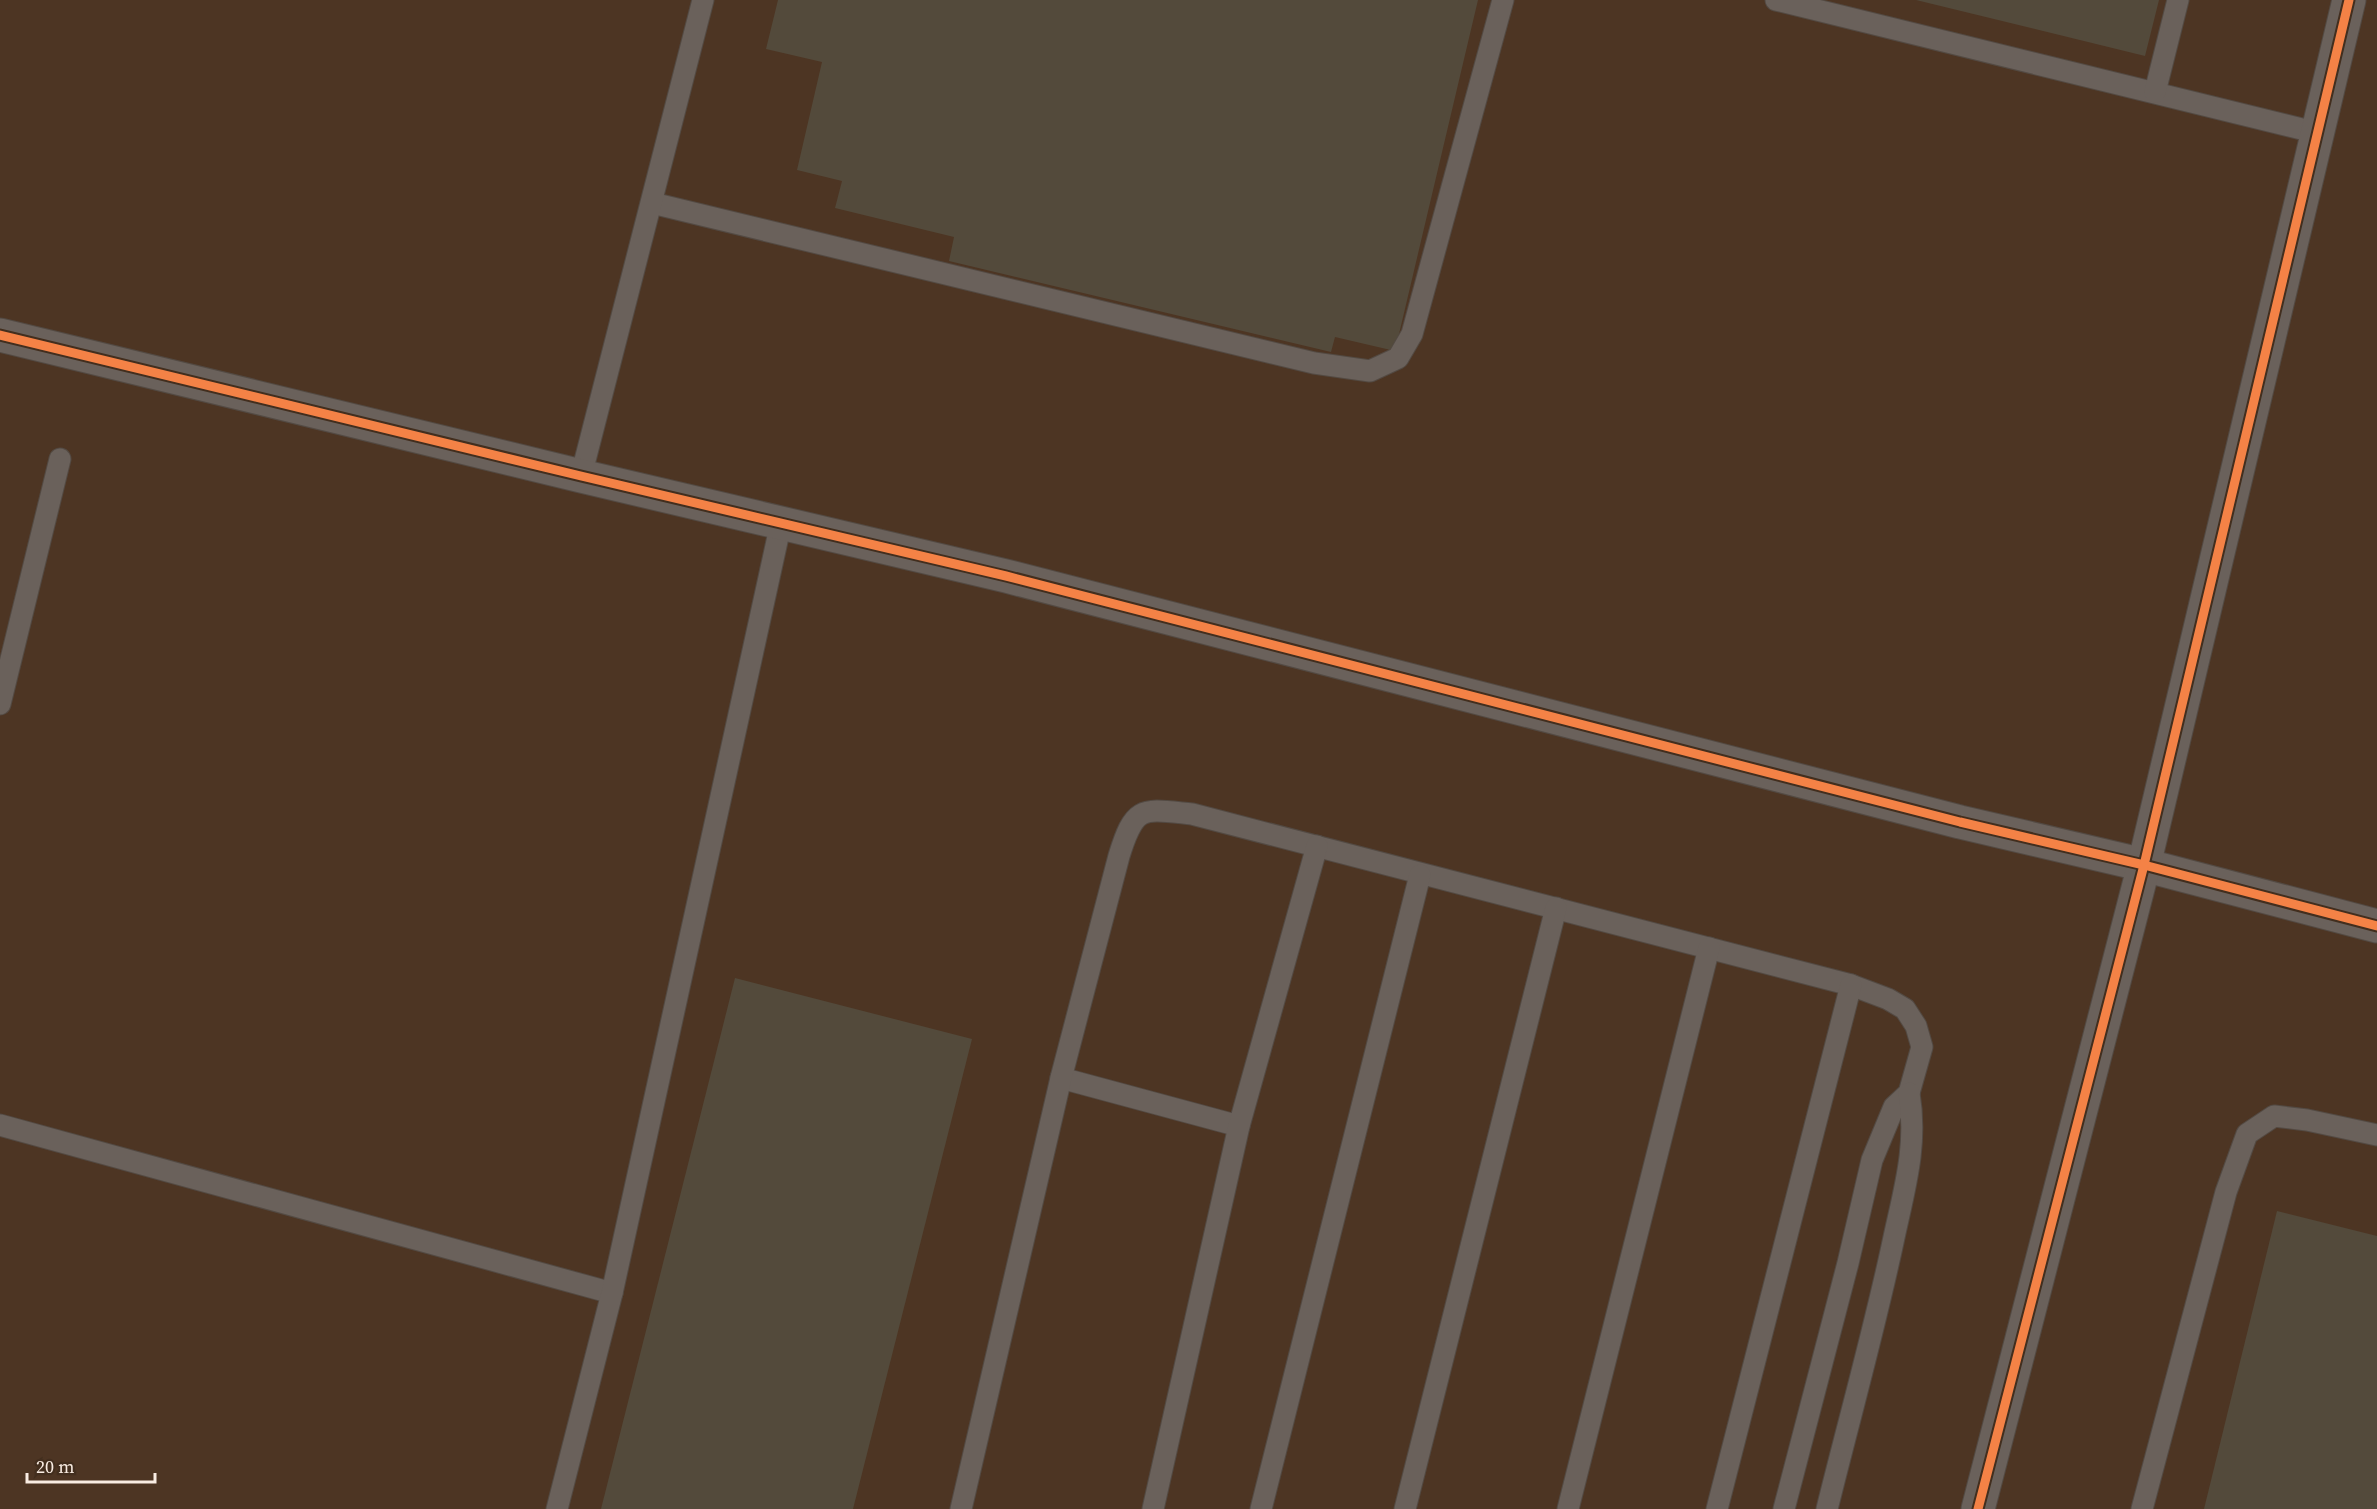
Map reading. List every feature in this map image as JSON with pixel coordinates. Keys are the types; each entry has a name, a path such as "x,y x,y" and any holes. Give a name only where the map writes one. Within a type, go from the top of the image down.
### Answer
{"street":[{"path":"1978,1509 2144,865 2349,0"},
{"path":"0,335 581,477 1006,576 1948,819 2144,865 2377,926"}],"lane":[{"path":"581,477 703,0"},
{"path":"652,203 1314,363 1370,371 1398,358 1412,334 1503,0"},
{"path":"1776,0 2156,92 2318,134"},
{"path":"2156,92 2178,0"},
{"path":"0,704 60,459"},
{"path":"557,1509 612,1293 781,523"},
{"path":"961,1509 1061,1077 1119,856 1132,821 1138,815 1150,810 1192,814 1420,875 1709,948 1851,986 1888,999 1905,1010 1916,1026 1922,1047 1909,1093 1913,1119 1911,1156 1887,1270 1827,1509"},
{"path":"1153,1509 1239,1126 1317,846"},
{"path":"1261,1509 1420,875"},
{"path":"1404,1509 1556,908"},
{"path":"1568,1509 1709,948"},
{"path":"1717,1509 1851,986"},
{"path":"1061,1077 1239,1126"},
{"path":"1784,1509 1848,1263 1872,1160 1894,1107 1909,1093"},
{"path":"2142,1509 2226,1192 2247,1134 2274,1116 2307,1120 2377,1135"},
{"path":"0,1125 612,1293"}],"shaded area":[{"path":"0,0 2377,0 2377,1509 0,1509"}],"building":[{"path":"778,0 1478,0 1395,351 1335,337 1331,352 949,261 954,237 835,208 842,181 797,170 822,62 766,49"},
{"path":"1916,0 2159,0 2145,56"},
{"path":"735,978 972,1039 853,1509 601,1509"},
{"path":"2277,1211 2377,1236 2377,1509 2204,1509"}],"cycle path":[{"path":"1978,1509 2144,865 2349,0"},
{"path":"0,335 1006,576 1960,822 2144,865 2377,926"}]}
